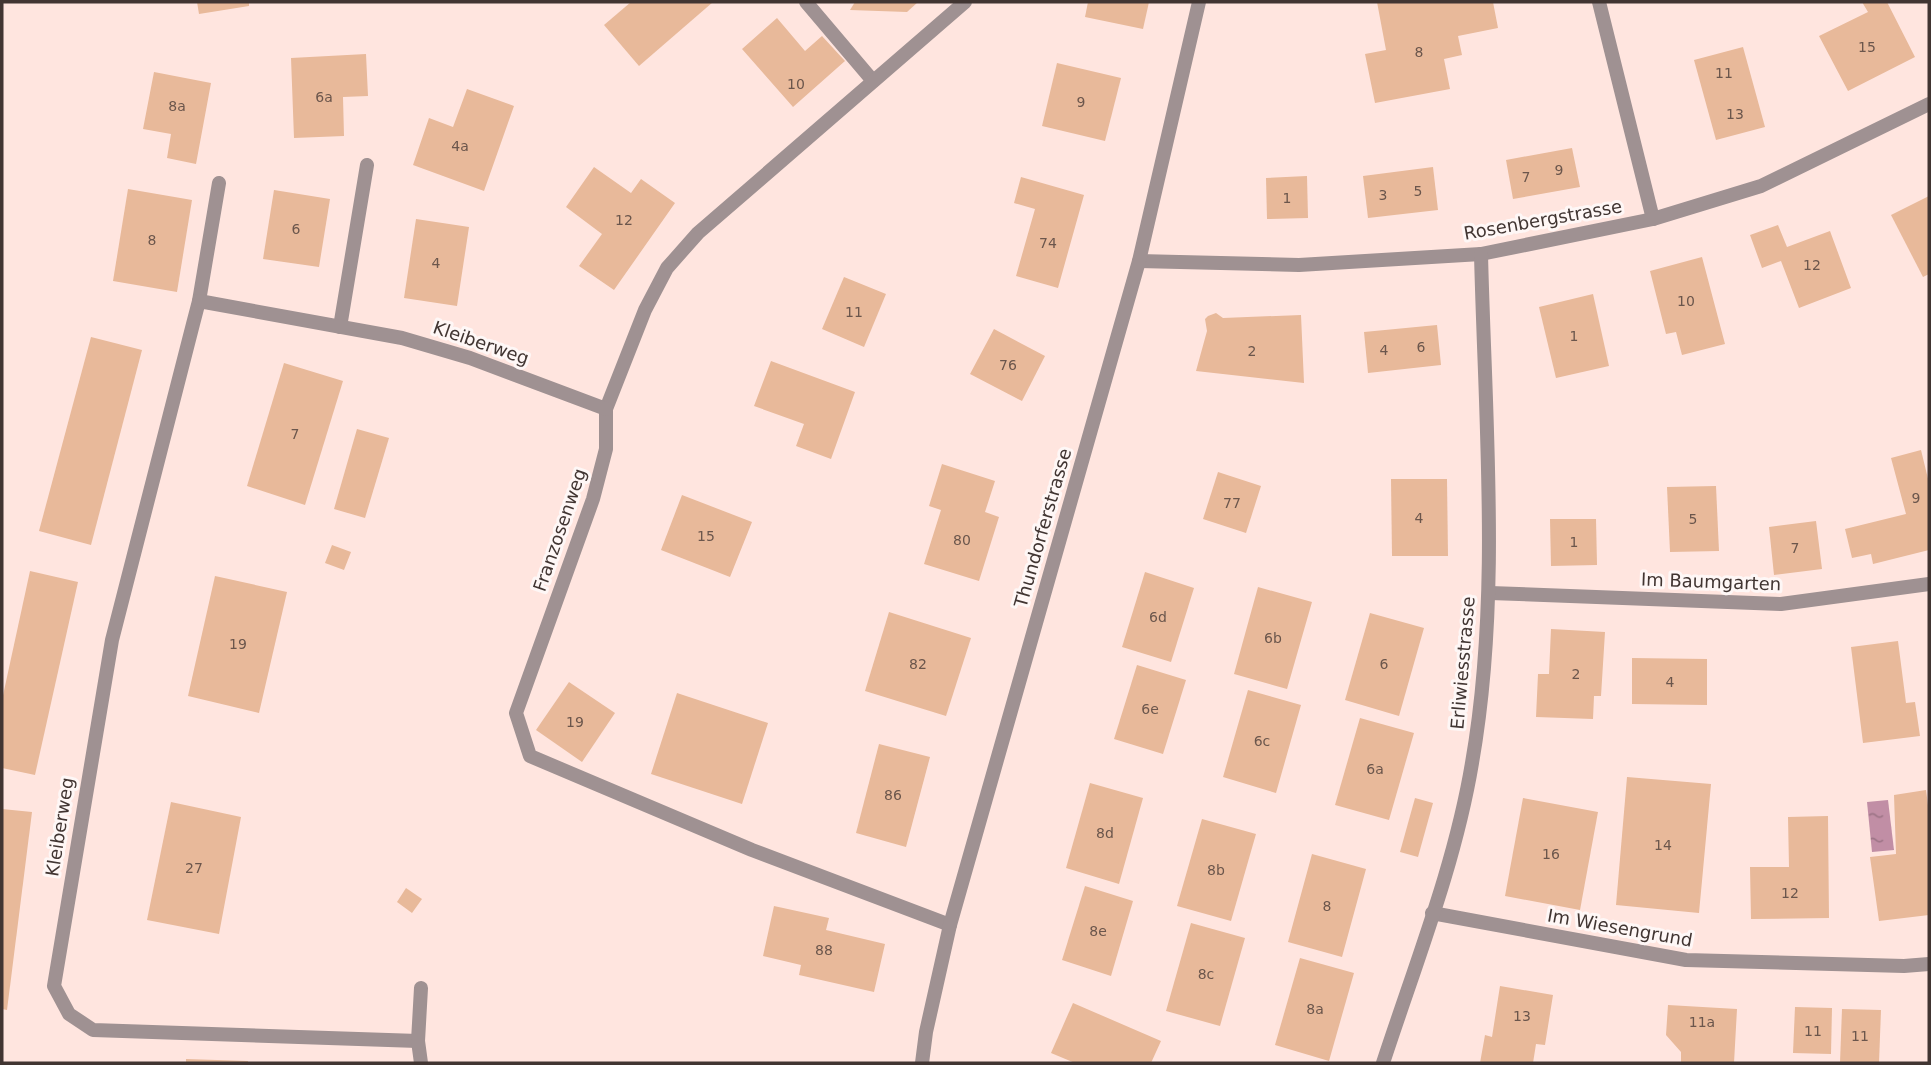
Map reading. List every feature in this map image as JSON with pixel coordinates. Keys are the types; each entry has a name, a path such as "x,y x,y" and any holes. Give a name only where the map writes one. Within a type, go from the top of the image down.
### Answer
{"street":[{"path":"806,2 873,81"},
{"name":"Franzosenweg","path":"950,925 752,850 530,756 516,713 593,499 606,449 606,409 645,310 667,268 698,233 965,2"},
{"name":"Thundorferstrasse","path":"922,1063 926,1032 950,925 1139,261 1199,2"},
{"path":"1599,2 1653,219"},
{"name":"Rosenbergstrasse","path":"1139,261 1299,265 1481,254 1653,219 1761,186 1929,104"},
{"path":"340,327 367,165"},
{"name":"Kleiberweg","path":"219,183 200,301 112,640 54,986 69,1014 93,1030 418,1041"},
{"name":"Erliwiesstrasse","path":"1383,1063 1457,834 1472,763 1484,674 1490,593 1481,254"},
{"name":"Kleiberweg","path":"200,301 402,338 470,358 606,409"},
{"name":"Im Baumgarten","path":"1490,593 1781,604 1929,584"},
{"name":"Im Wiesengrund","path":"1432,913 1686,960 1929,964"},
{"path":"421,988 418,1041 421,1063"}],"water":[{"path":"1888,800 1894,850 1872,852 1867,802"}],"building":[{"path":"197,2 249,2 249,6 199,14"},
{"path":"631,2 713,2 639,66 604,25"},
{"path":"855,2 918,2 907,12 850,10"},
{"path":"1088,2 1149,2 1143,29 1085,17"},
{"path":"1377,2 1493,2 1498,28 1458,36 1462,55 1444,59 1450,89 1375,103 1365,54 1386,50"},
{"path":"1862,2 1887,2 1915,57 1848,91 1819,36 1868,12"},
{"path":"777,18 805,51 822,36 845,61 793,107 742,49"},
{"path":"1743,47 1765,127 1716,140 1694,60"},
{"path":"366,54 368,96 343,97 344,136 294,138 291,58"},
{"path":"1057,63 1121,78 1105,141 1042,126"},
{"path":"154,72 211,83 196,164 167,158 171,134 143,129"},
{"path":"467,89 514,106 484,191 413,165 429,118 453,127"},
{"path":"1572,148 1580,187 1513,199 1506,160"},
{"path":"594,167 631,193 641,179 675,203 614,290 579,266 602,234 566,207"},
{"path":"1433,167 1438,210 1368,218 1363,176"},
{"path":"1307,176 1308,218 1267,219 1266,178"},
{"path":"1021,177 1084,195 1058,288 1016,276 1035,209 1014,203"},
{"path":"128,189 192,200 177,292 113,281"},
{"path":"274,190 330,199 319,267 263,259"},
{"path":"1929,196 1929,274 1923,277 1891,215"},
{"path":"416,219 469,227 457,306 404,298"},
{"path":"1778,225 1787,247 1830,231 1851,288 1799,308 1781,261 1762,268 1750,235"},
{"path":"1702,257 1725,344 1682,355 1676,332 1666,334 1650,271"},
{"path":"844,277 886,294 864,347 822,329"},
{"path":"1593,294 1609,366 1556,378 1539,307"},
{"path":"1216,313 1223,318 1301,315 1304,383 1196,371 1207,331 1205,319"},
{"path":"1437,325 1441,365 1368,373 1364,332"},
{"path":"994,329 1045,356 1022,401 970,374"},
{"path":"91,337 142,350 91,545 39,531"},
{"path":"771,361 855,392 831,459 796,446 804,424 754,406"},
{"path":"284,363 343,381 305,505 247,486"},
{"path":"357,429 389,438 365,518 334,509"},
{"path":"1921,450 1929,483 1929,550 1873,564 1871,554 1852,558 1845,529 1906,514 1891,458"},
{"path":"942,464 995,481 985,512 999,517 979,581 924,564 941,510 929,506"},
{"path":"1218,472 1261,486 1246,533 1203,519"},
{"path":"1391,479 1447,479 1448,556 1392,556"},
{"path":"1716,486 1719,551 1670,552 1667,487"},
{"path":"682,495 752,522 730,577 661,550"},
{"path":"1550,519 1596,519 1597,565 1551,566"},
{"path":"1816,521 1822,569 1774,575 1769,527"},
{"path":"332,545 351,552 344,570 325,563"},
{"path":"30,571 78,582 35,775 2,768 2,700"},
{"path":"1145,572 1194,588 1171,662 1122,647"},
{"path":"215,576 287,592 259,713 188,696"},
{"path":"1258,587 1312,602 1287,689 1234,674"},
{"path":"889,612 971,638 946,716 865,691"},
{"path":"1370,613 1424,628 1399,716 1345,700"},
{"path":"1551,629 1605,632 1601,696 1594,696 1593,719 1536,717 1538,674 1549,674"},
{"path":"1898,641 1906,703 1915,702 1920,736 1863,743 1851,647"},
{"path":"1632,658 1707,659 1707,705 1632,704"},
{"path":"1137,665 1186,680 1163,754 1114,739"},
{"path":"569,682 615,713 582,762 536,730"},
{"path":"1248,690 1301,705 1276,793 1223,777"},
{"path":"677,693 768,723 742,804 651,774"},
{"path":"1360,718 1414,733 1389,820 1335,805"},
{"path":"879,744 930,757 906,847 856,833"},
{"path":"1627,777 1711,784 1699,913 1616,905"},
{"path":"1090,783 1143,798 1119,884 1066,868"},
{"path":"1926,790 1929,813 1929,915 1879,921 1870,857 1896,854 1894,795"},
{"path":"1415,798 1433,803 1418,857 1400,852"},
{"path":"1523,798 1598,812 1580,910 1505,896"},
{"path":"171,802 241,817 219,934 147,920"},
{"path":"2,809 32,812 7,1010 2,1009"},
{"path":"1828,816 1829,918 1751,919 1750,867 1789,867 1788,817"},
{"path":"1202,819 1256,834 1231,921 1177,906"},
{"path":"1312,854 1366,869 1342,957 1288,942"},
{"path":"1085,886 1133,901 1111,976 1062,960"},
{"path":"406,888 422,899 412,913 397,902"},
{"path":"774,906 829,918 826,930 885,944 874,992 799,975 801,965 763,956"},
{"path":"1191,923 1245,938 1220,1026 1166,1011"},
{"path":"1300,958 1354,973 1329,1061 1275,1045"},
{"path":"1500,986 1553,995 1545,1045 1536,1044 1533,1063 1480,1063 1485,1035 1492,1037"},
{"path":"1073,1003 1161,1041 1151,1063 1075,1063 1051,1053"},
{"path":"1668,1005 1737,1009 1734,1063 1681,1063 1681,1052 1666,1035"},
{"path":"1795,1007 1832,1008 1831,1054 1793,1053"},
{"path":"1842,1009 1881,1010 1879,1063 1840,1063"},
{"path":"186,1059 248,1061 248,1063 186,1063"}]}
